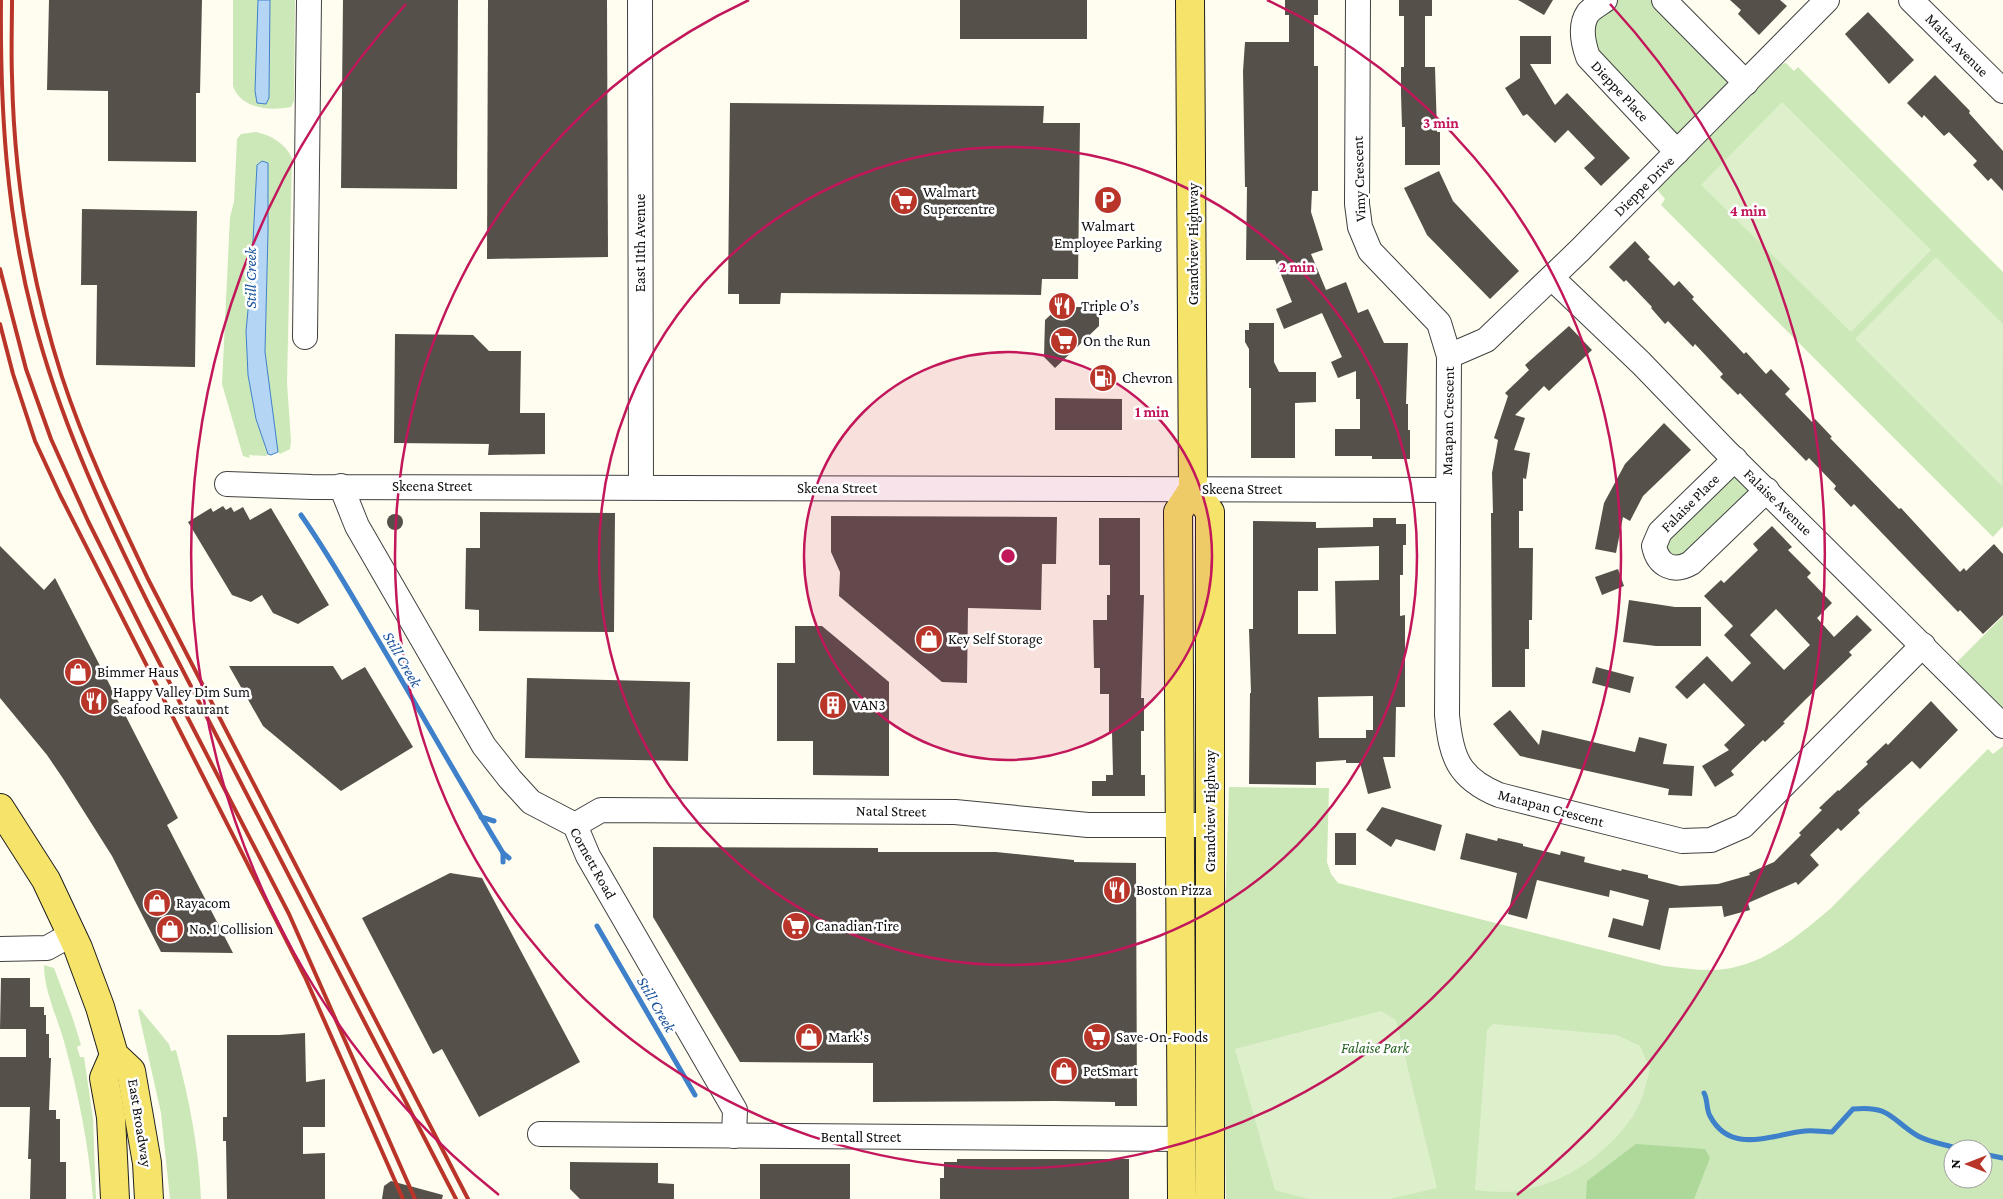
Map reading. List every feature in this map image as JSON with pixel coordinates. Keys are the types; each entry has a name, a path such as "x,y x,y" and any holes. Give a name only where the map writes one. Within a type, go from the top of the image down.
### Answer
{"main road":[{"name":"Grandview Highway","path":"1190,0 1194,489 1210,512 1210,1199"},
{"name":"Grandview Highway","path":"1182,1199 1178,512 1194,489"},
{"name":"East Broadway","path":"0,808 46,880 72,934 100,1007 114,1055 131,1071 147,1163 149,1199"},
{"name":"East Broadway","path":"114,1055 104,1078 111,1117 115,1199"}],"street":[{"path":"306,337 309,0"},
{"name":"East 11th Avenue","path":"640,0 640,487"},
{"name":"Vimy Crescent","path":"1358,0 1357,204 1360,227 1370,251 1439,323 1449,356"},
{"name":"Dieppe Place","path":"1605,0 1588,12 1582,27 1583,43 1588,57 1677,152"},
{"path":"1664,0 1746,83"},
{"name":"Dieppe Drive","path":"1449,356 1486,340 1552,278 1828,0"},
{"name":"Malta Avenue","path":"1911,0 2003,91"},
{"name":"Falaise Avenue","path":"1552,278 1641,363 2003,726"},
{"name":"Matapan Crescent","path":"1449,356 1447,715 1449,734 1456,760 1466,775 1482,788 1499,795 1682,842 1711,840 1743,826 1923,645"},
{"name":"Falaise Place","path":"1735,459 1660,532 1654,546 1660,561 1675,569 1684,568 1766,490"},
{"name":"Skeena Street","path":"226,484 312,487 1447,490"},
{"name":"Cornett Road","path":"341,486 357,526 484,746 531,802 575,825 588,856 735,1110 734,1136"},
{"name":"Natal Street","path":"575,825 600,810 956,812 1088,825 1210,825"},
{"path":"0,950 47,948 72,934"},
{"name":"Bentall Street","path":"540,1134 1182,1139"}],"green space":[{"path":"233,0 258,0 258,15 269,98 270,0 295,0 294,101 291,107 274,109 257,107 242,100 237,94 233,86"},
{"path":"1612,0 1655,0 1749,94 1780,64 1786,63 1794,71 1798,67 2003,272 2003,526 1993,537 1661,205 1665,199 1657,187 1687,154 1592,56 1593,19"},
{"path":"1782,102 1931,250 1851,332 1701,185"},
{"path":"256,132 267,135 277,141 286,148 292,158 287,383 291,441 290,449 280,454 278,452 265,352 268,163 262,161 257,165 251,279 246,331 248,375 256,419 268,454 266,456 249,455 250,458 243,456 222,384 230,217 234,202 237,139 241,134"},
{"path":"1936,257 2003,324 2002,486 1855,339"},
{"path":"1738,474 1750,489 1747,497 1685,558 1670,560 1663,539 1723,479"},
{"path":"2003,616 2003,714 1954,665"},
{"name":"Falaise Park","path":"2003,746 2003,1199 1226,1199 1223,973 1229,787 1329,788 1327,862 1331,874 1338,883 1664,966 1717,970 1740,966 1769,954 1794,938 1830,909 1988,749 1993,754"},
{"path":"44,965 54,968 81,1045 77,1047 80,1057 84,1057 93,1119 96,1199 93,1199 86,1141 75,1083 46,985"},
{"path":"140,1009 169,1044 171,1051 176,1050 193,1124 201,1199 170,1199 161,1113 138,1010"},
{"path":"1381,1011 1396,1020 1437,1188 1389,1199 1309,1199 1275,1190 1235,1049"},
{"path":"1493,1024 1617,1035 1640,1046 1650,1069 1636,1111 1608,1145 1578,1169 1561,1178 1525,1190 1494,1192 1475,1190 1487,1030"},
{"path":"1636,1144 1705,1149 1710,1158 1694,1199 1586,1199 1587,1181"}],"water":[{"path":"258,0 270,0 269,98 266,104 257,103 255,91"},
{"path":"262,161 268,163 265,352 278,452 271,455 268,454 256,419 248,375 246,331 251,279 257,165"}],"building":[{"path":"49,0 202,0 200,93 196,93 196,162 108,161 108,91 47,90"},
{"path":"343,0 458,0 457,189 341,188"},
{"path":"488,0 607,0 608,257 487,259"},
{"path":"960,0 1087,0 1087,39 960,39"},
{"path":"1285,0 1318,0 1318,15 1314,15 1314,66 1318,66 1318,191 1312,191 1311,212 1323,250 1311,254 1326,290 1346,282 1358,313 1368,309 1384,343 1408,343 1406,404 1408,404 1408,430 1410,430 1410,459 1372,459 1372,456 1335,456 1335,429 1360,429 1360,399 1356,399 1356,371 1338,378 1331,362 1342,357 1322,313 1284,329 1276,309 1292,302 1275,260 1246,260 1247,187 1245,187 1243,71 1245,42 1289,42 1289,15 1285,15"},
{"path":"1399,0 1432,0 1432,16 1425,16 1425,67 1435,67 1437,132 1440,132 1440,165 1405,165 1405,127 1402,127 1401,93 1401,67 1404,67 1404,16 1399,16"},
{"path":"1518,0 1553,0 1544,15"},
{"path":"1730,0 1780,0 1787,6 1759,35 1738,14 1741,10"},
{"path":"1868,12 1914,60 1889,84 1845,34"},
{"path":"1520,36 1551,36 1551,64 1530,64 1555,105 1567,93 1630,158 1601,186 1584,168 1595,158 1568,130 1555,143 1527,114 1523,116 1505,88 1520,78"},
{"path":"1935,75 1970,111 1969,113 2003,151 2003,191 1991,178 1988,181 1973,165 1977,161 1949,132 1944,136 1924,115 1922,118 1907,103"},
{"name":"Walmart Supercentre","path":"730,103 1044,106 1043,123 1080,123 1078,279 1042,279 1041,295 781,293 780,304 739,304 739,294 728,294"},
{"path":"1439,171 1453,201 1519,271 1490,299 1427,235 1404,188"},
{"path":"82,209 197,211 195,367 96,365 97,285 81,285"},
{"path":"1635,241 1650,257 1648,259 1674,286 1679,281 1694,297 1692,299 1744,354 1746,352 1766,374 1771,369 1790,389 1785,394 1812,422 1815,419 1832,437 1830,438 1899,509 1901,508 1960,572 1964,568 1966,571 1994,544 2003,554 2003,615 1983,634 1960,610 1958,612 1854,504 1851,507 1834,489 1836,486 1809,458 1806,461 1740,393 1738,395 1720,377 1723,374 1695,344 1693,347 1668,321 1665,324 1652,307 1626,280 1624,282 1609,267"},
{"name":"On the Run","path":"1059,307 1099,307 1099,326 1055,368 1044,357 1045,320"},
{"path":"1249,323 1274,323 1274,362 1279,372 1316,372 1316,402 1295,403 1295,458 1251,458 1249,349 1245,342 1245,330 1249,330"},
{"path":"1569,326 1592,350 1549,391 1544,386 1515,415 1525,418 1514,450 1530,453 1526,479 1523,478 1523,511 1519,511 1519,548 1533,548 1532,620 1529,620 1529,649 1525,649 1525,687 1492,687 1491,513 1493,513 1492,473 1498,440 1494,438 1508,396 1505,393 1529,370 1525,365"},
{"path":"395,334 473,335 489,351 521,351 520,413 545,413 545,454 488,455 489,444 394,443"},
{"path":"1055,398 1122,399 1122,430 1055,430"},
{"path":"1664,423 1691,450 1643,496 1630,521 1623,517 1616,553 1595,549 1604,503 1625,464"},
{"path":"223,506 226,510 231,507 234,512 243,507 250,520 271,508 329,605 298,624 273,613 262,595 251,602 232,595 188,522 211,508 213,512"},
{"path":"480,512 615,513 614,632 479,631 479,610 465,609 466,548 480,548"},
{"path":"395,514 403,522 395,530 387,522"},
{"name":"Key Self Storage","path":"831,516 1057,517 1056,564 1042,564 1041,610 968,608 967,683 942,682 839,596 840,572 831,552"},
{"path":"1099,518 1140,518 1140,595 1144,595 1141,698 1144,698 1144,731 1141,731 1141,775 1145,775 1145,796 1092,796 1092,781 1106,781 1106,775 1113,775 1112,732 1109,732 1109,694 1100,694 1100,668 1094,668 1093,620 1107,620 1107,595 1110,595 1110,565 1099,565"},
{"path":"1373,518 1396,518 1396,524 1406,524 1406,545 1403,545 1403,575 1400,575 1400,616 1405,615 1405,707 1396,707 1395,757 1383,757 1391,788 1368,794 1360,763 1346,763 1346,760 1316,762 1316,785 1249,784 1251,693 1249,629 1253,629 1253,521 1316,522 1316,528 1373,527","holes":["1379,546 1379,580 1335,581 1336,634 1298,634 1298,591 1318,591 1318,548","1373,696 1373,730 1366,730 1366,738 1319,738 1318,697"]},
{"path":"1772,526 1792,547 1788,550 1811,573 1807,577 1832,603 1817,618 1834,637 1857,615 1872,630 1849,652 1852,655 1783,722 1785,723 1765,742 1763,740 1731,771 1734,775 1715,787 1702,766 1729,750 1724,745 1745,725 1704,683 1687,699 1675,687 1707,656 1732,682 1751,663 1724,635 1733,626 1704,596 1721,580 1724,583 1758,550 1753,544","holes":["1776,609 1810,645 1784,670 1750,635"]},
{"path":"0,546 44,590 55,578 178,818 167,825 233,953 161,952 112,856 64,780 47,755 0,698"},
{"path":"1618,569 1624,586 1602,595 1595,577"},
{"path":"1629,600 1675,607 1701,607 1701,646 1656,646 1623,642"},
{"name":"VAN3","path":"795,626 822,626 889,682 889,776 813,775 813,741 777,741 777,663 795,663"},
{"path":"229,666 333,666 342,680 365,667 413,747 341,791 263,726"},
{"path":"1596,667 1634,677 1630,693 1592,683"},
{"path":"527,678 690,682 688,761 525,758"},
{"path":"1931,701 1958,730 1920,769 1912,761 1858,810 1860,813 1841,831 1838,828 1810,855 1819,865 1798,885 1796,882 1748,903 1750,910 1724,917 1722,906 1669,908 1660,950 1608,937 1613,918 1643,926 1649,900 1610,890 1609,897 1537,880 1527,919 1508,914 1517,873 1460,859 1466,833 1497,841 1498,838 1560,855 1561,851 1585,857 1584,862 1648,875 1648,878 1680,886 1718,884 1750,875 1749,873 1774,862 1801,835 1799,833 1822,810 1819,808 1868,764 1866,762 1886,743 1888,745"},
{"path":"1510,710 1539,745 1542,730 1635,752 1639,737 1667,744 1663,764 1694,766 1692,796 1668,795 1669,789 1520,756 1493,724"},
{"path":"1382,807 1442,825 1435,851 1396,839 1391,847 1366,830"},
{"path":"1335,833 1356,833 1356,865 1335,865"},
{"path":"653,847 878,848 878,852 996,852 1074,860 1074,862 1136,863 1137,1106 1115,1106 1115,1102 1055,1101 873,1102 873,1063 740,1062 653,917"},
{"path":"450,873 482,878 580,1062 479,1117 442,1049 433,1054 362,918"},
{"path":"1,978 30,978 30,1007 44,1007 46,1034 49,1034 49,1058 51,1058 49,1110 56,1110 56,1119 60,1119 60,1162 66,1162 66,1199 30,1199 31,1159 28,1159 30,1107 0,1107 0,1057 26,1057 26,1029 0,1029"},
{"path":"305,1033 306,1082 325,1079 325,1127 303,1127 303,1154 325,1153 325,1199 227,1199 226,1141 223,1141 223,1117 227,1117 227,1035"},
{"path":"957,1159 1129,1159 1129,1199 940,1199 940,1178 944,1178 944,1162 957,1162"},
{"path":"570,1162 658,1163 658,1183 674,1184 674,1199 580,1199 570,1189"},
{"path":"760,1164 850,1164 850,1199 760,1199"},
{"path":"391,1181 443,1195 442,1199 382,1199 384,1186"}],"waterway":[{"name":"Still Creek","path":"301,515 346,585 503,853 509,858"},
{"name":"Still Creek","path":"481,817 494,821"},
{"name":"Still Creek","path":"503,853 503,862"},
{"name":"Still Creek","path":"597,926 695,1095"},
{"path":"1704,1093 1710,1116 1719,1128 1729,1136 1741,1139 1753,1140 1805,1131 1832,1132 1853,1109 1866,1108 1875,1109 1890,1115 1922,1138 1943,1145"},
{"path":"1993,1156 2003,1158"}],"railway":[{"path":"1,0 2,80 6,159 16,238 33,316 69,428 99,501 150,607 456,1199"},
{"path":"12,0 13,114 26,228 41,303 71,403 91,455 148,579 468,1199"},
{"path":"0,269 26,369 51,439 88,521 143,631 289,914 415,1199"},
{"path":"0,324 13,374 35,441 60,495 305,977 403,1199"}],"place":[{"name":"Walmart Employee Parking","path":"1108,200"},
{"name":"Walmart Supercentre","path":"904,201"},
{"name":"Triple O’s","path":"1062,306"},
{"name":"On the Run","path":"1064,341"},
{"name":"Chevron","path":"1103,378"},
{"name":"Key Self Storage","path":"929,639"},
{"name":"Bimmer Haus","path":"78,672"},
{"name":"Happy Valley Dim Sum Seafood Restaurant","path":"94,701"},
{"name":"VAN3","path":"833,705"},
{"name":"Boston Pizza","path":"1117,890"},
{"name":"Rayacom","path":"157,903"},
{"name":"Canadian Tire","path":"796,926"},
{"name":"No. 1 Collision","path":"170,929"},
{"name":"Mark's","path":"809,1037"},
{"name":"Save-On-Foods","path":"1097,1037"},
{"name":"PetSmart","path":"1064,1071"}]}
